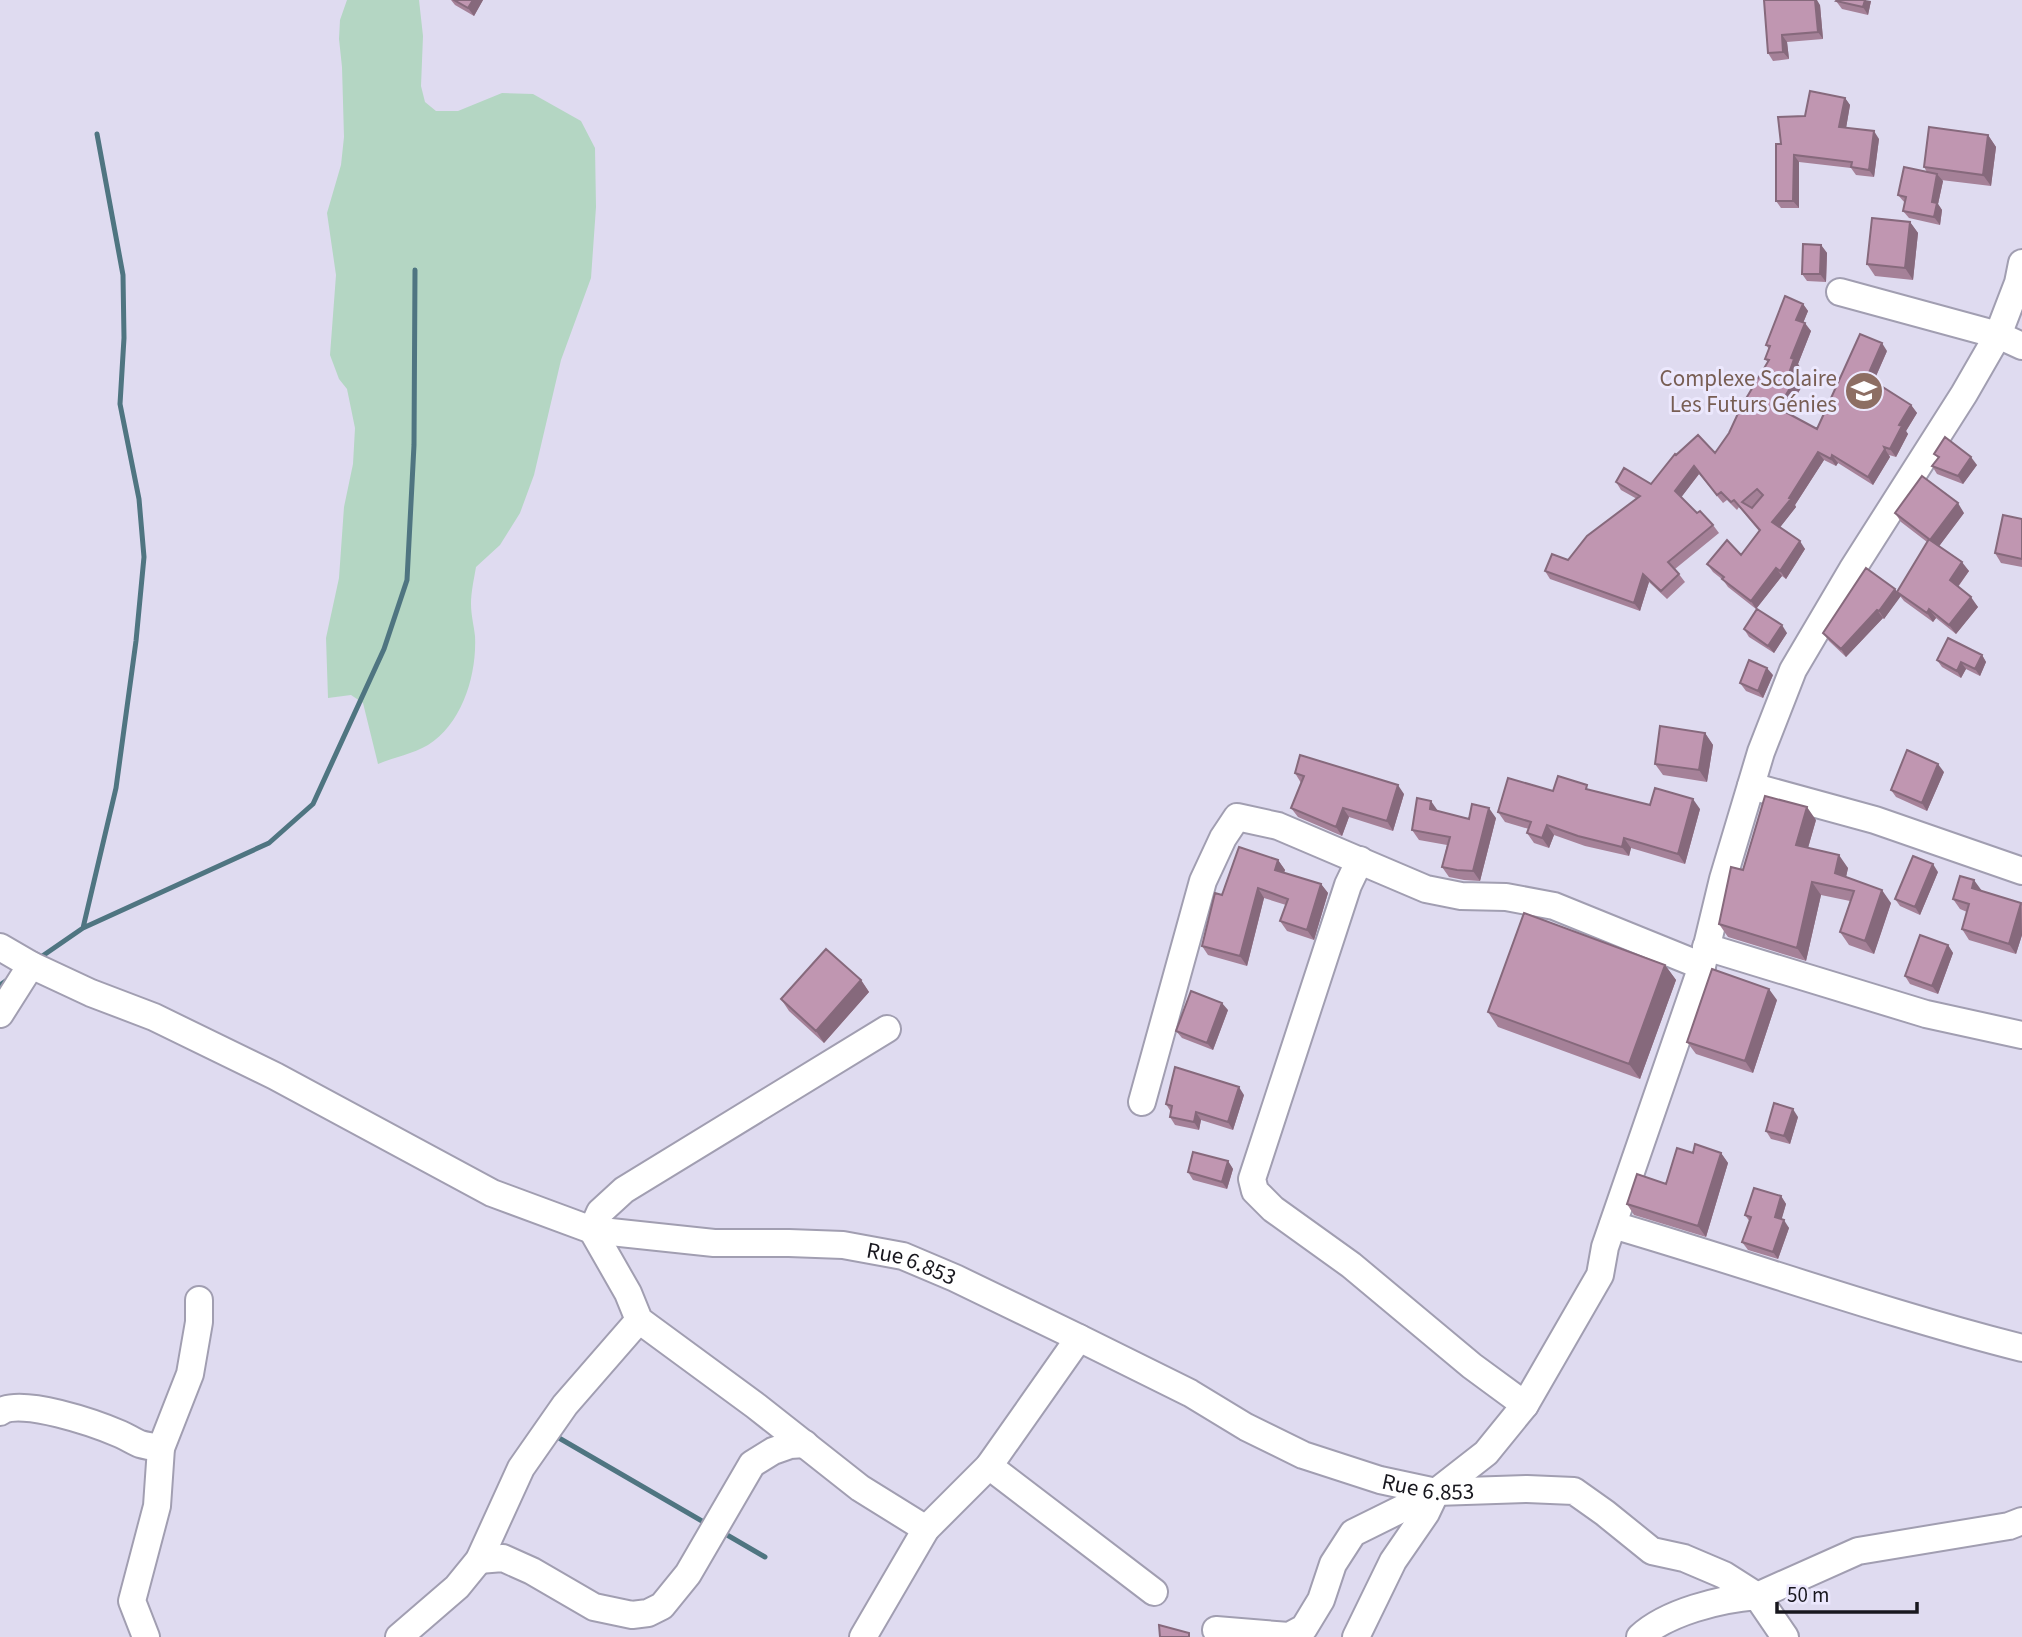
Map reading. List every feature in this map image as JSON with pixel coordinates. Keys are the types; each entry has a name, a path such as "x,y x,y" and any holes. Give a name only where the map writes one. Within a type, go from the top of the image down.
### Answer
{"street":[{"path":"1216,1630 1289,1636 1304,1628 1321,1600 1333,1564 1353,1533 1436,1492 1486,1453 1525,1405 1600,1275 1605,1247 1704,957 1723,879 1761,752 1793,670 1998,335 2018,282 2022,263"},
{"path":"1840,292 1998,335 2022,346"},
{"path":"1751,786 1875,820 2022,871"},
{"path":"1142,1102 1203,881 1223,838 1237,817 1278,827 1426,889 1461,896 1506,897 1554,906 1704,957 1926,1014 2022,1035"},
{"path":"1360,860 1348,885 1252,1178 1255,1191 1273,1209 1351,1265 1472,1366 1525,1405"},
{"name":"Rue 6.853","path":"0,947 90,993 154,1017 275,1076 492,1193 592,1230 714,1243 789,1242 843,1245 903,1256 956,1278 1079,1338 1304,1455 1380,1480 1436,1492 1527,1489 1574,1491 1652,1551 1684,1558 1724,1575 1756,1596"},
{"path":"0,1014 31,965"},
{"path":"887,1029 624,1190 600,1212 592,1230 628,1293 639,1320 860,1488 926,1529"},
{"path":"1613,1226 1732,1260 1902,1316 2022,1348"},
{"path":"146,1637 132,1601 157,1506 161,1448 190,1374 199,1322 198,1300"},
{"path":"399,1637 457,1587 479,1560 521,1468 565,1405 639,1320"},
{"path":"863,1637 926,1529 989,1466 1079,1338"},
{"path":"0,1412 20,1406 46,1410 118,1433 140,1444 161,1448"},
{"path":"479,1560 503,1558 594,1608 632,1615 648,1613 662,1606 688,1574 752,1464 773,1451 790,1445 805,1444"},
{"path":"989,1466 1154,1592"},
{"path":"1356,1637 1393,1562 1426,1513 1436,1492"},
{"path":"1640,1637 1657,1623 1730,1598 1756,1596 1858,1551 2009,1526 2022,1521"},
{"path":"1756,1596 1785,1637"}],"green space":[{"path":"347,0 419,0 423,36 421,86 425,102 436,111 458,111 502,93 533,94 581,121 595,148 596,207 591,278 561,360 534,475 520,513 500,545 476,567 471,604 475,651 465,697 450,725 440,736 416,751 378,764 363,703 351,695 328,698 326,638 339,578 344,507 353,464 355,428 347,389 339,379 330,355 336,275 327,213 341,165 344,137 339,39 340,20"}],"building":[{"path":"454,0 473,0 468,8"},
{"path":"1764,0 1815,0 1818,32 1782,35 1783,52 1768,53"},
{"path":"1837,0 1865,0 1863,7"},
{"path":"1810,91 1845,98 1839,127 1874,131 1869,170 1851,167 1852,162 1794,155 1793,201 1776,201 1776,144 1781,144 1778,117 1805,116"},
{"path":"1929,127 1988,135 1983,175 1924,167"},
{"path":"1904,167 1937,174 1932,202 1937,203 1934,217 1903,211 1906,197 1898,195"},
{"path":"1872,218 1910,222 1905,268 1867,264"},
{"path":"1803,244 1821,245 1820,274 1802,274"},
{"path":"1785,296 1803,304 1796,320 1805,323 1791,358 1794,359 1788,376 1795,380 1778,408 1817,429 1860,334 1882,343 1867,377 1911,405 1899,425 1902,426 1890,449 1884,447 1868,477 1832,455 1831,459 1818,452 1789,498 1791,499 1772,522 1800,541 1780,571 1776,568 1751,601 1707,564 1727,540 1741,555 1760,530 1734,500 1731,502 1721,492 1717,495 1694,466 1675,491 1713,525 1668,562 1679,574 1661,591 1643,574 1634,603 1545,571 1552,554 1568,560 1587,536 1640,496 1616,482 1624,468 1651,484 1675,454 1698,435 1715,453 1769,360 1765,359 1770,346 1766,345","holes":["1757,489 1763,495 1752,508 1742,502"]},
{"path":"1945,437 1971,457 1958,476 1932,466 1939,457 1934,454"},
{"path":"1922,476 1958,503 1930,540 1962,562 1950,580 1971,597 1949,625 1929,609 1927,613 1897,592 1929,539 1895,513"},
{"path":"2003,515 2022,519 2022,559 1995,553"},
{"path":"1866,568 1895,589 1879,611 1877,610 1841,649 1823,633"},
{"path":"1757,609 1782,625 1768,646 1744,629"},
{"path":"1948,638 1982,655 1975,669 1961,662 1957,671 1937,660"},
{"path":"1749,660 1767,668 1758,691 1740,683"},
{"path":"1660,726 1705,733 1699,770 1655,764"},
{"path":"1907,750 1938,764 1922,803 1891,790"},
{"path":"1300,755 1398,785 1387,821 1343,808 1336,827 1291,808 1304,776 1295,773"},
{"path":"1558,776 1587,785 1586,789 1650,805 1655,788 1693,799 1678,854 1624,838 1622,847 1547,825 1542,838 1527,833 1531,822 1498,812 1508,778 1553,791"},
{"path":"1765,796 1807,807 1796,845 1839,855 1835,873 1882,890 1865,941 1840,932 1854,891 1812,882 1797,948 1719,924 1731,867 1743,870"},
{"path":"1417,798 1431,801 1430,809 1469,819 1472,804 1489,808 1473,871 1442,867 1450,837 1412,830"},
{"path":"1239,847 1278,860 1275,870 1321,884 1307,930 1280,921 1288,899 1258,888 1240,956 1202,946 1215,893 1222,895"},
{"path":"1913,856 1933,864 1915,907 1895,899"},
{"path":"1960,876 1974,880 1972,888 2021,903 2009,944 1962,929 1969,904 1953,899"},
{"path":"1524,913 1665,965 1629,1064 1488,1012"},
{"path":"1920,935 1948,945 1932,986 1905,976"},
{"path":"826,949 861,980 816,1031 781,999"},
{"path":"1712,969 1769,989 1745,1061 1687,1042"},
{"path":"1191,991 1222,1003 1207,1043 1176,1031"},
{"path":"1175,1067 1239,1087 1228,1122 1196,1112 1194,1122 1170,1117 1172,1106 1166,1104"},
{"path":"1774,1103 1793,1109 1784,1136 1766,1131"},
{"path":"1695,1144 1721,1153 1698,1226 1627,1204 1637,1174 1666,1184 1677,1148 1693,1153"},
{"path":"1193,1152 1228,1161 1222,1182 1188,1172"},
{"path":"1754,1188 1781,1196 1775,1217 1784,1220 1773,1252 1742,1242 1751,1217 1745,1215"},
{"path":"1159,1625 1189,1633 1189,1637 1160,1637"}],"waterway":[{"path":"83,928 116,788 136,641 144,557 139,499 120,404 124,338 123,275 97,134"},
{"path":"38,959 83,928 269,843 313,804 384,649 407,580 414,445 415,270"},
{"path":"0,985 10,978"},
{"path":"559,1438 707,1524"},
{"path":"722,1532 765,1557"}],"place":[{"name":"Complexe Scolaire Les Futurs Génies","path":"1864,391"}]}
